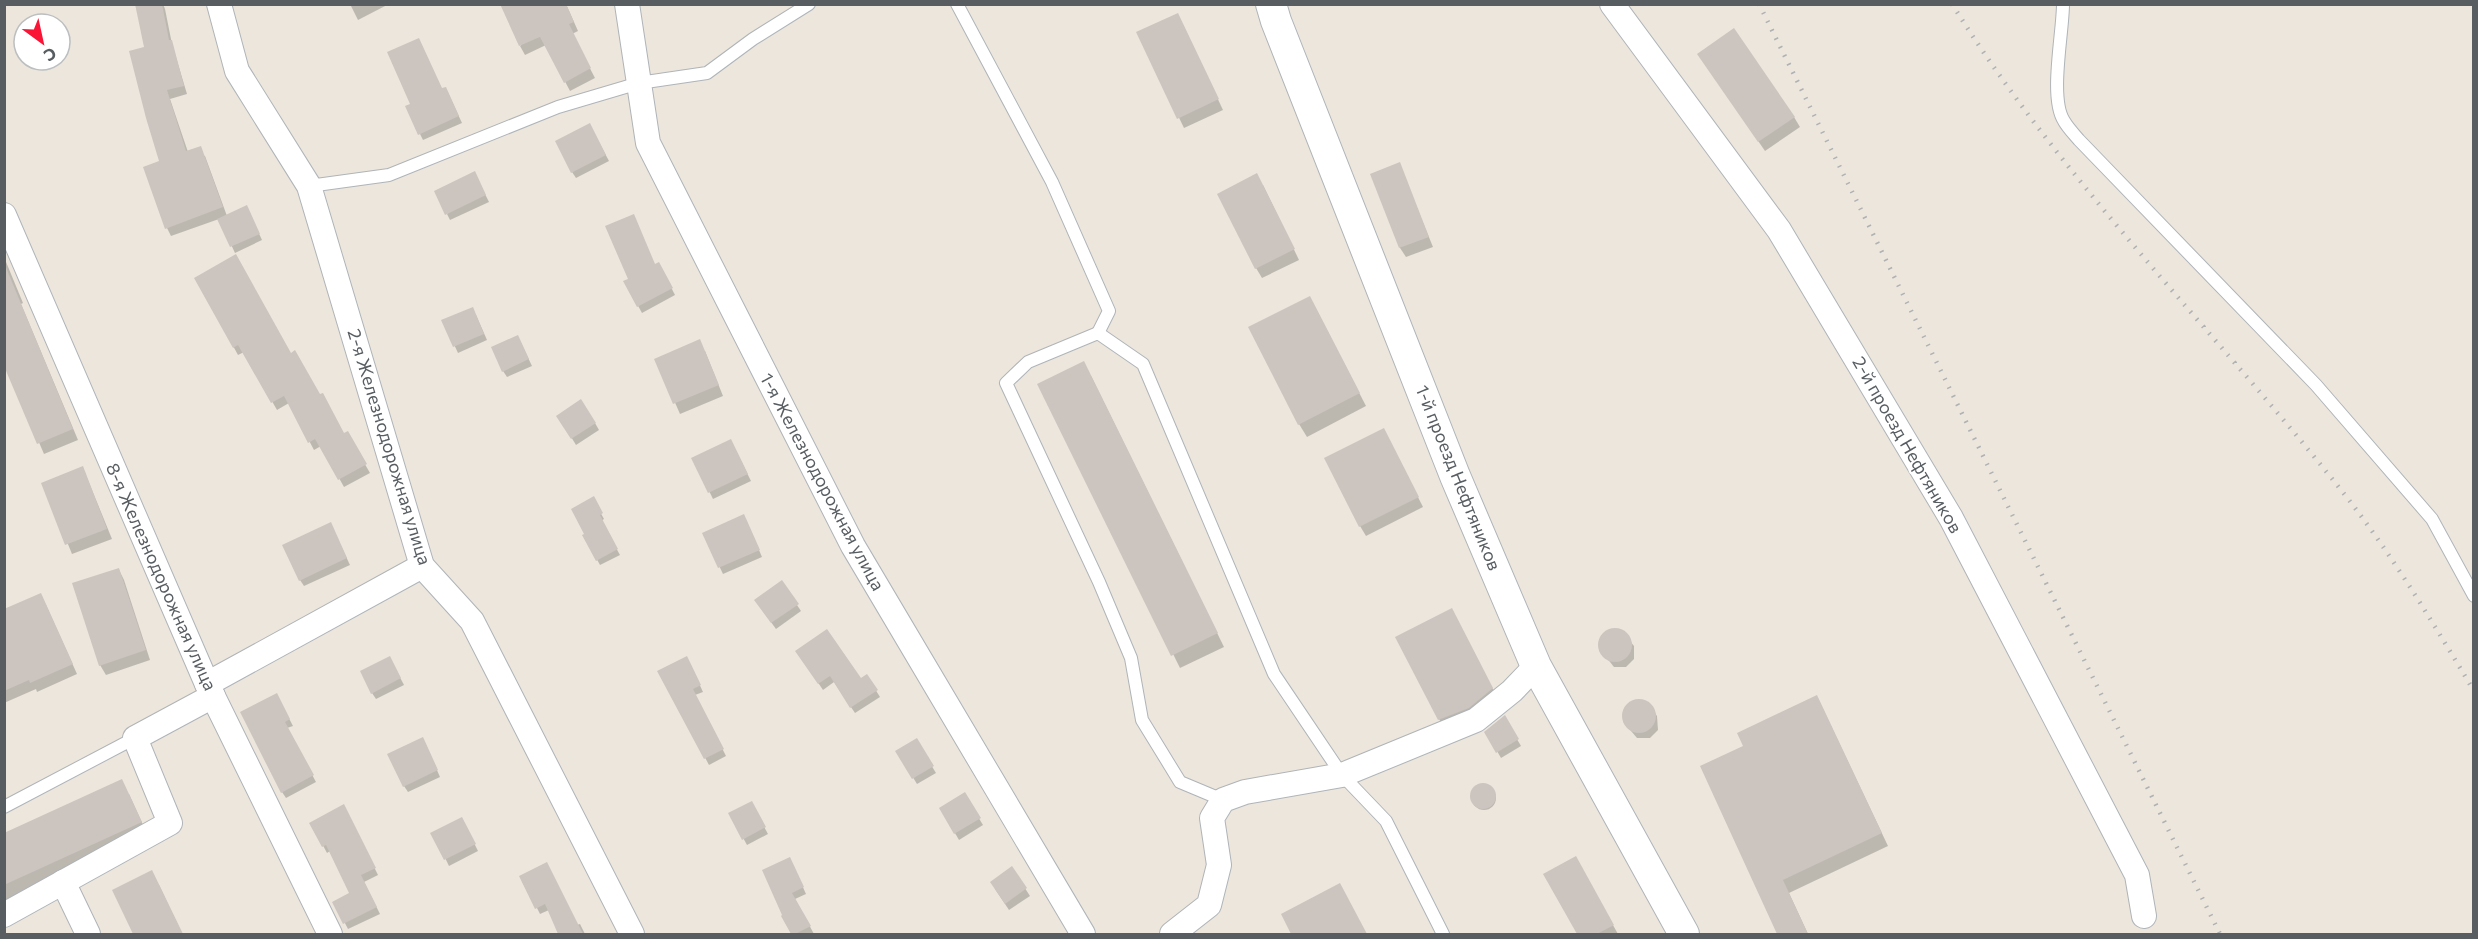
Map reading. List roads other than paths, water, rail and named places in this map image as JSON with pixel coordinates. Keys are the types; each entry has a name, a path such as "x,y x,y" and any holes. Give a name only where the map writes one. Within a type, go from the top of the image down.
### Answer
{"street":[{"name":"2-я Железнодорожная улица","path":"219,4 237,71 309,186 422,566 472,621 632,934"},
{"name":"1-я Железнодорожная улица","path":"627,4 648,143 853,546 1083,934"},
{"name":"1-й проезд Нефтяников","path":"1271,4 1455,476 1536,666 1683,934"},
{"name":"2-й проезд Нефтяников","path":"1612,4 1779,230 1951,518 2137,875 2144,916"},
{"name":"8-я Железнодорожная улица","path":"4,214 210,690 330,934"},
{"path":"4,915 170,823 135,738 210,690 422,566"},
{"path":"1172,934 1209,905 1219,865 1212,818 1223,800 1245,792 1342,775 1476,720 1512,691 1536,666"},
{"path":"63,882 88,934"}],"lane":[{"path":"309,186 389,175 558,107 639,83 707,73 753,39 809,4"},
{"path":"957,4 1052,182 1109,311 1098,333 1028,362 1006,383 1099,582 1131,658 1142,720 1180,782 1223,800"},
{"path":"2063,4 2058,80 2059,104 2063,120 2079,140 2316,385 2432,519 2474,596"},
{"path":"1098,333 1143,364 1274,674 1342,775 1386,821 1443,934"},
{"path":"4,807 135,738"}],"railway":[{"path":"1759,4 2220,934"},
{"path":"1952,4 1994,68 2087,189 2285,421 2353,505 2407,583 2474,691"}]}
